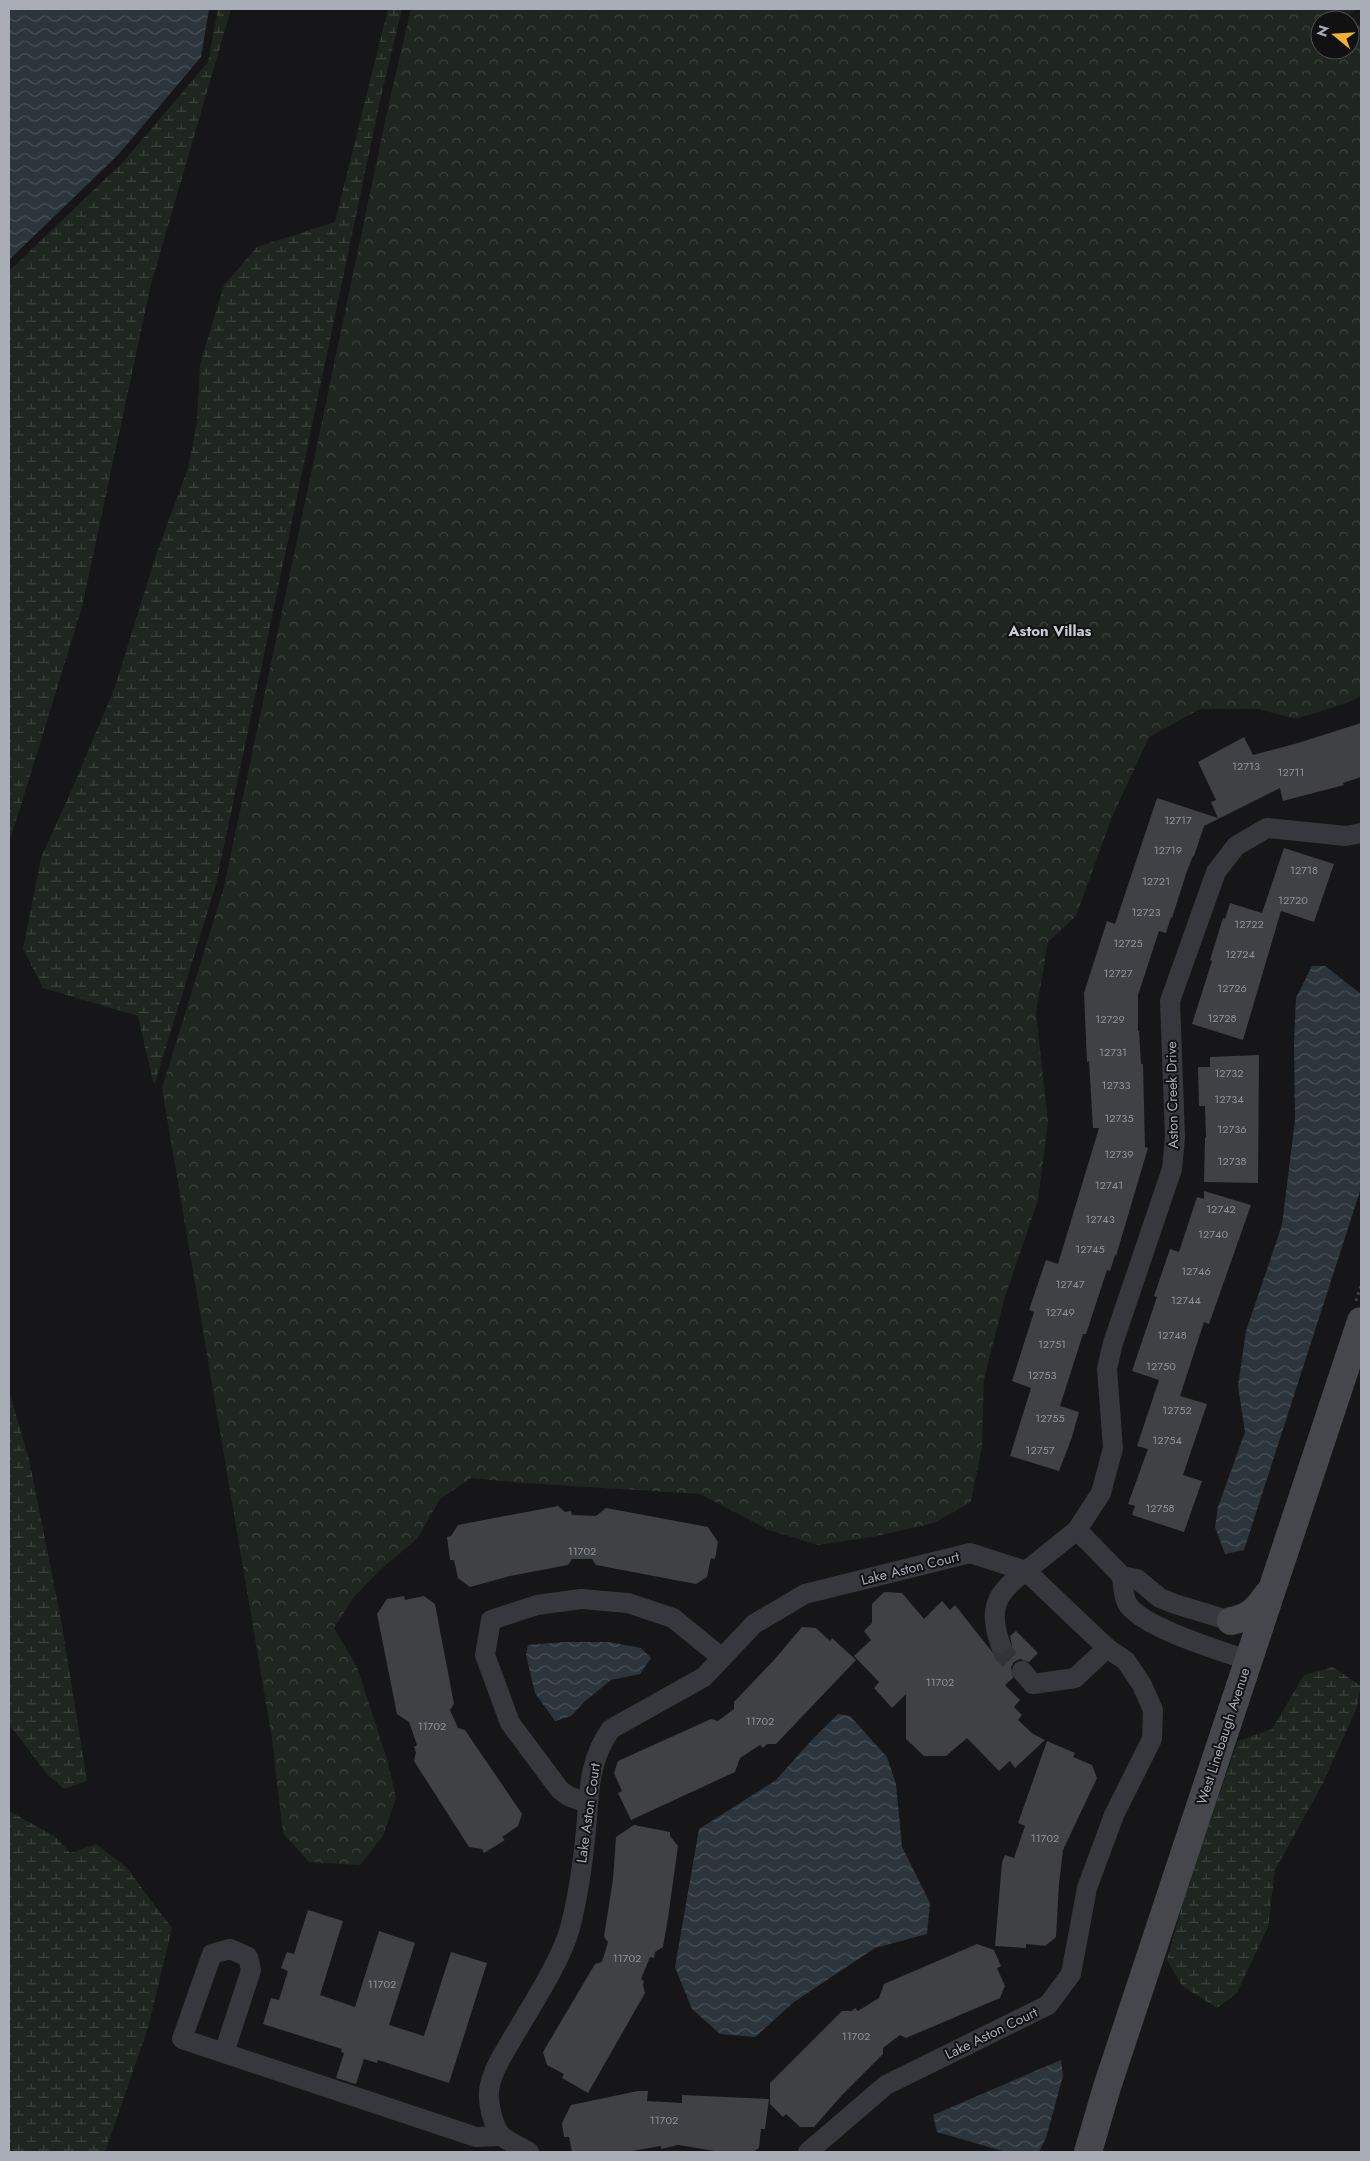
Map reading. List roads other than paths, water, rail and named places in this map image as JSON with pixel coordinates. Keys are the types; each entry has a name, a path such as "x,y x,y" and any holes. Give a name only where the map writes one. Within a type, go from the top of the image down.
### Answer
{"main road":[{"name":"West Linebaugh Avenue","path":"1088,2152 1107,2087 1361,1321"},
{"path":"1231,1621 1245,1618 1256,1611 1271,1591"}],"street":[{"name":"Aston Creek Drive","path":"1077,1530 1101,1493 1113,1448 1106,1369 1113,1343 1172,1169 1175,1137 1170,1001 1216,872 1236,846 1267,828 1346,836 1361,833"},
{"path":"1000,1643 994,1626 994,1607 1010,1582 1077,1530 1122,1576 1137,1579 1160,1598 1231,1621"},
{"name":"Lake Aston Court","path":"501,2136 488,2100 489,2088 499,2062 551,1970 570,1928 582,1855 587,1803 598,1750 611,1729 704,1677 754,1624 805,1594 970,1553 1026,1571 1107,1648 1126,1661 1142,1685 1152,1710 1152,1739 1114,1815 1087,1888 1071,1974 1048,2005 886,2086 808,2152"},
{"path":"1122,1576 1124,1594 1128,1604 1139,1615 1162,1628 1248,1660"},
{"path":"587,1803 568,1796 560,1790 510,1723 485,1655 491,1620 537,1605 581,1599 628,1603 673,1618 722,1658"},
{"path":"1022,1671 1034,1684 1075,1678 1107,1648"},
{"path":"224,2053 251,1970 248,1957 230,1949 212,1954 182,2039 224,2053 476,2137 501,2136 529,2152"}],"water":[{"path":"9,9 209,9 201,57 118,155 9,260"},
{"path":"1312,966 1325,966 1361,994 1361,1188 1244,1550 1225,1554 1215,1527 1218,1507 1245,1432 1238,1386 1246,1331 1282,1225 1295,1120 1294,1042 1296,998"},
{"path":"565,1642 609,1642 641,1648 651,1658 640,1674 611,1680 584,1702 571,1716 555,1721 535,1693 526,1655 528,1645"},
{"path":"838,1714 850,1716 887,1757 896,1784 902,1847 930,1903 927,1934 875,1948 794,2002 755,2037 720,2034 692,2009 675,1967 699,1829 776,1780"},
{"path":"1061,2060 1063,2076 1046,2138 1039,2152 1006,2152 937,2132 933,2115"}],"tunnel":[{"path":"1000,1643 1004,1654 1022,1671"}],"district":[{"name":"Aston Villas","path":"1050,631"}]}
